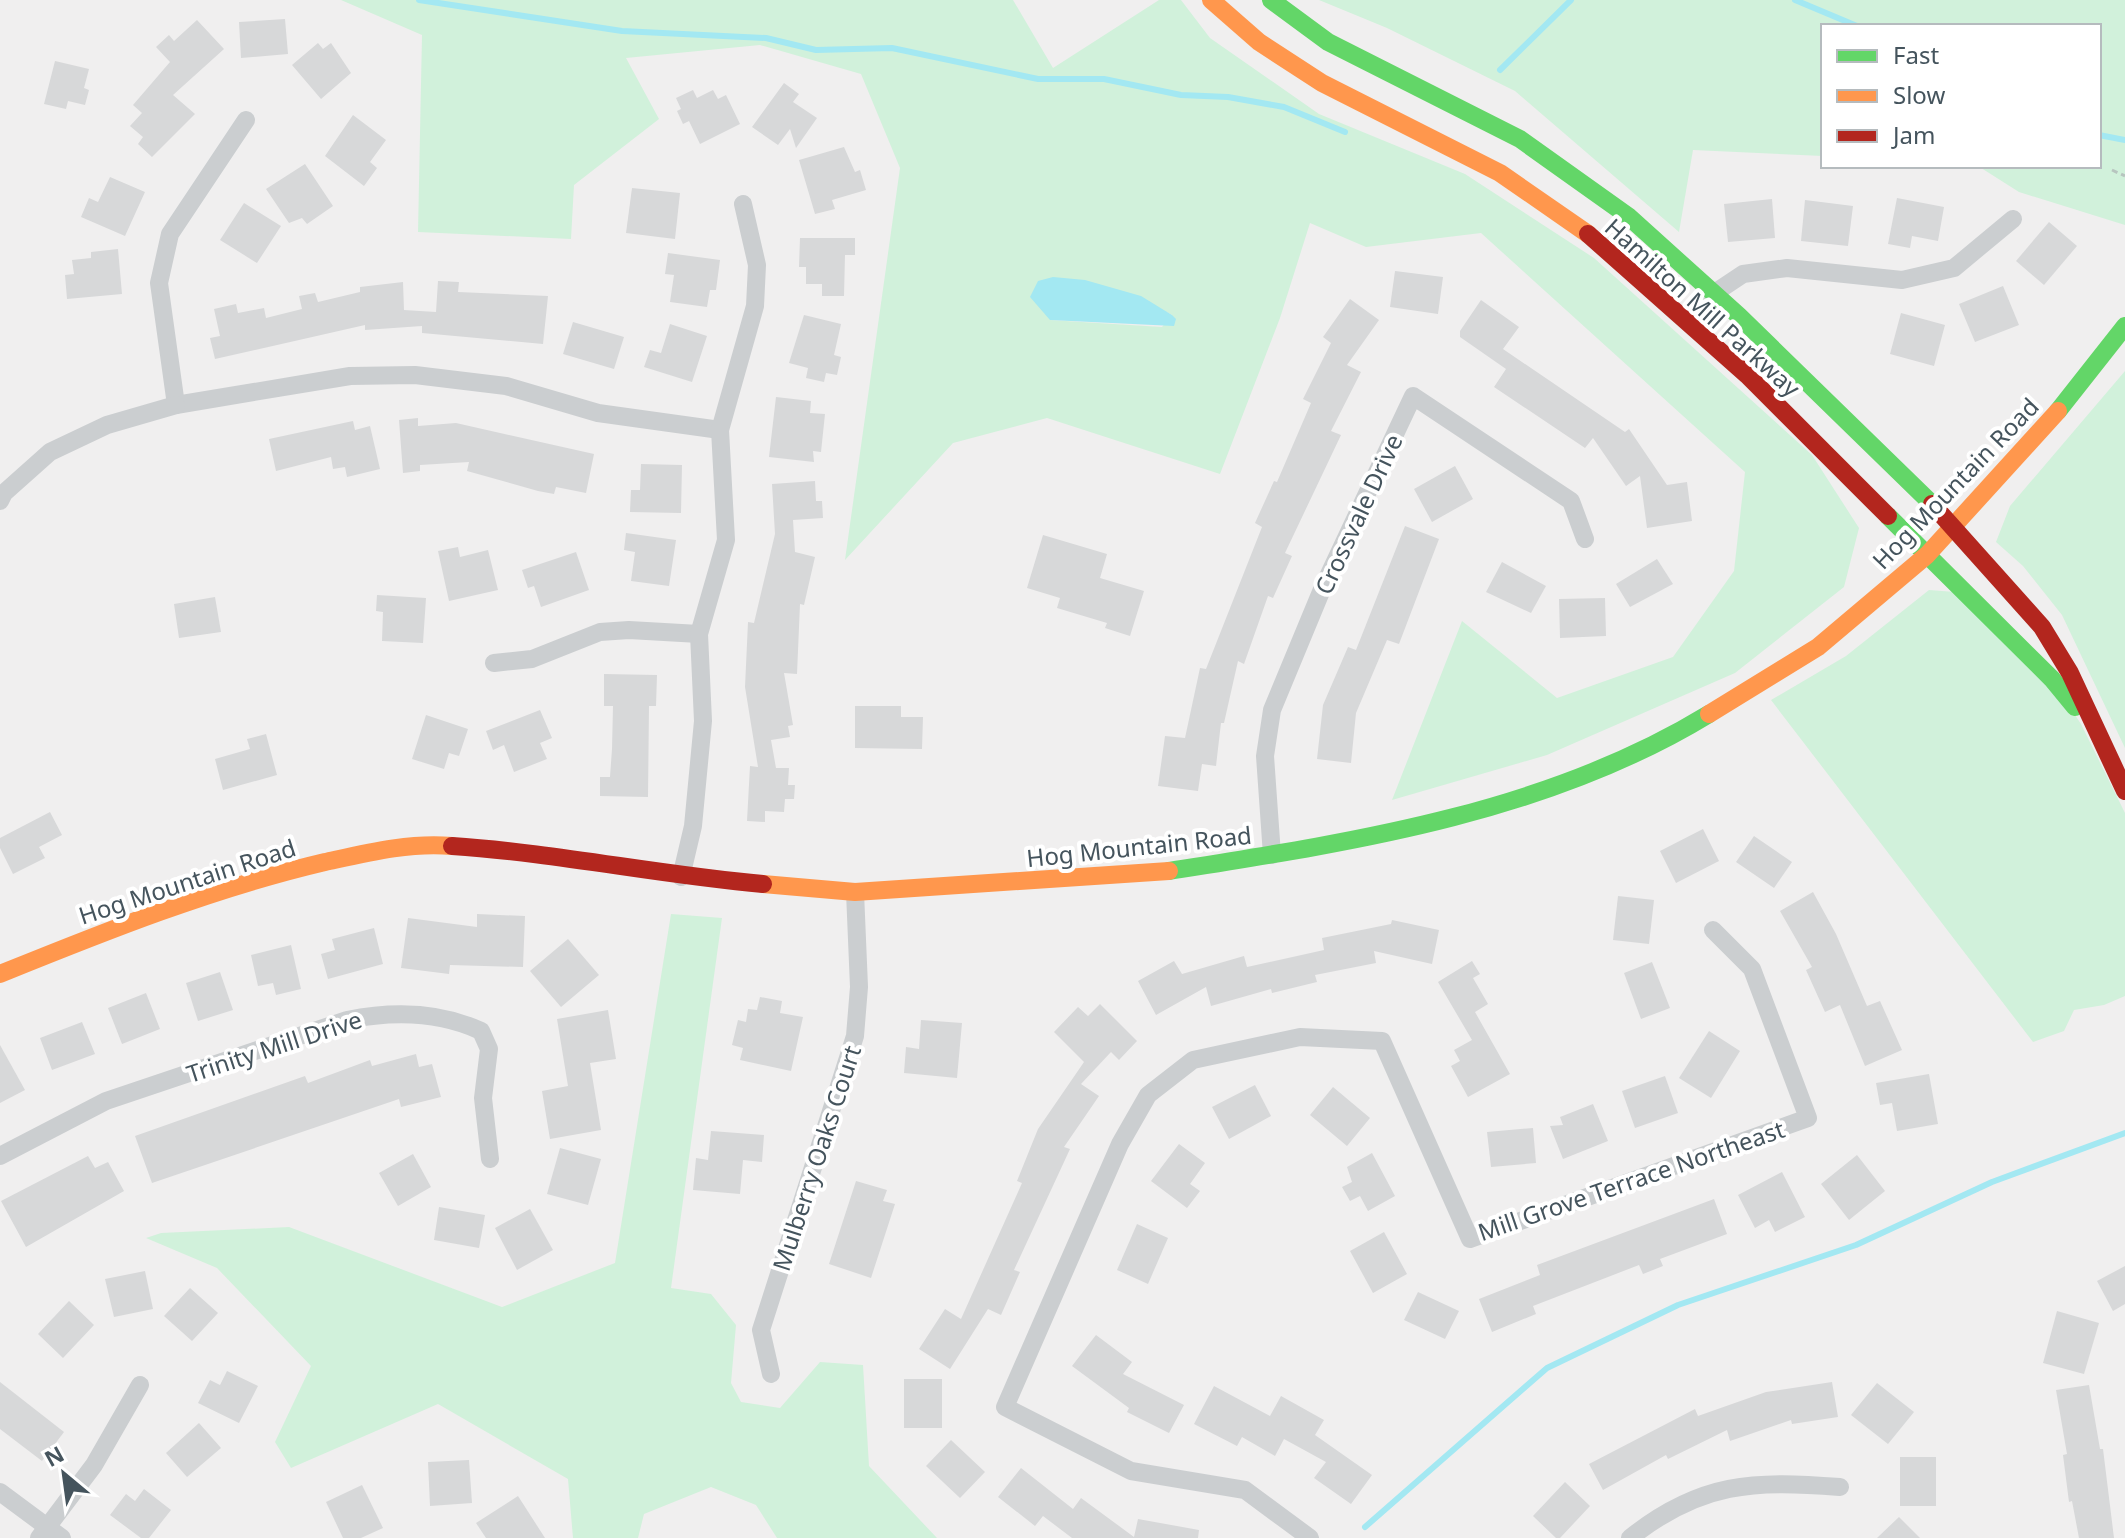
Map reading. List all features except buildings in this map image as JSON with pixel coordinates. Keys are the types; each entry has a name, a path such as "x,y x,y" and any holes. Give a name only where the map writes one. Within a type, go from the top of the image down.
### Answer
{"street":[{"name":"Hamilton Mill Parkway","path":"1211,0 1259,42 1322,83 1500,173 1604,245 1686,320 2052,679 2097,735"},
{"name":"Hamilton Mill Parkway","path":"1271,0 1328,42 1520,139 1628,216 1713,294 1954,526 2042,627 2070,673 2125,791"},
{"path":"176,405 159,283 170,234 246,120"},
{"path":"681,877 693,826 703,721 699,634 726,540 720,430 755,306 757,265 743,204"},
{"path":"1686,320 1713,294 1743,274 1787,268 1902,280 1954,268 2013,219"},
{"name":"Hog Mountain Road","path":"0,974 92,937 266,876 360,854 417,846 514,850 681,877 855,892 1150,874 1272,855 1441,821 1575,781 1663,742 1818,647 1927,555 2034,441 2125,326"},
{"path":"1,495 50,452 107,425 176,405 350,376 415,375 506,386 628,419 720,430"},
{"name":"Crossvale Drive","path":"1272,855 1265,756 1272,710 1323,587 1413,396 1571,501 1585,539"},
{"path":"494,663 532,659 600,632 699,634"},
{"name":"Mulberry Oaks Court","path":"771,1374 761,1330 855,1036 859,987 855,892"},
{"name":"Mill Grove Terrace Northeast","path":"1310,1538 1245,1490 1131,1471 1005,1407 1120,1144 1148,1095 1193,1060 1300,1037 1382,1041 1470,1239 1808,1118 1752,969 1713,930"},
{"name":"Trinity Mill Drive","path":"0,1156 106,1101 347,1020 381,1013 418,1014 464,1023 481,1031 489,1049 483,1098 490,1159"},
{"path":"0,1492 49,1535 140,1385"},
{"path":"1630,1538 1655,1518 1716,1491 1773,1481 1840,1487"}],"path":[{"path":"2112,170 2125,176"}],"green space":[{"path":"341,0 1013,0 1053,68 1159,0 1181,0 1210,38 1319,114 1465,174 1594,258 1812,455 1859,528 1844,587 1735,673 1547,755 1392,800 1462,621 1557,698 1673,657 1734,571 1745,472 1481,233 1366,247 1310,223 1280,318 1220,474 1047,418 953,443 845,560 900,168 861,74 760,45 626,58 659,119 574,185 571,239 418,232 422,35","holes":["1167,312 1172,315 1162,327 1050,320"]},
{"path":"1319,0 2125,0 2125,225 2019,192 1981,168 2101,168 2101,24 1821,24 1821,156 1693,150 1679,232 1515,91 1387,28"},
{"path":"2125,371 2125,748 2062,615 2023,566 1996,542 2010,506"},
{"path":"1929,590 1955,592 2061,694 2081,724 2125,813 2125,996 2104,1005 2074,1010 2064,1031 2033,1042 1771,700 1846,656"},
{"path":"671,914 722,918 671,1288 711,1294 736,1325 731,1383 741,1402 780,1408 820,1362 863,1365 869,1466 937,1538 777,1538 756,1505 711,1487 644,1514 638,1538 573,1538 568,1479 438,1404 291,1468 275,1442 311,1366 217,1268 146,1238 161,1233 289,1227 502,1307 615,1263"}],"water":[{"path":"1053,277 1085,280 1141,296 1172,315 1176,319 1174,326 1050,320 1030,297 1038,281"}],"waterway":[{"path":"419,0 622,31 766,38 816,50 892,48 1038,79 1104,79 1181,95 1228,97 1284,107 1345,132"},
{"path":"1500,70 1571,0"},
{"path":"1795,0 1852,24"},
{"path":"2101,135 2125,140"},
{"path":"1365,1527 1547,1368 1678,1305 1856,1245 1992,1182 2125,1133"}],"traffic: fast":[{"path":"1271,0 1328,42 1520,139 1628,216 1739,316 1932,504"},
{"path":"2058,411 2125,326"},
{"path":"1888,516 2052,679 2075,707"},
{"path":"1169,871 1378,835 1515,800 1647,748 1709,714"}],"traffic: slow":[{"path":"1211,0 1259,42 1322,83 1500,173 1588,234"},
{"path":"1709,714 1818,647 1927,555 2058,411"},
{"path":"0,974 242,884 388,849 452,846"},
{"path":"763,884 855,892 1169,871"}],"traffic: jam":[{"path":"1588,234 1747,375 1888,516"},
{"path":"1932,504 2042,627 2070,673 2125,791"},
{"path":"452,846 763,884"}]}
